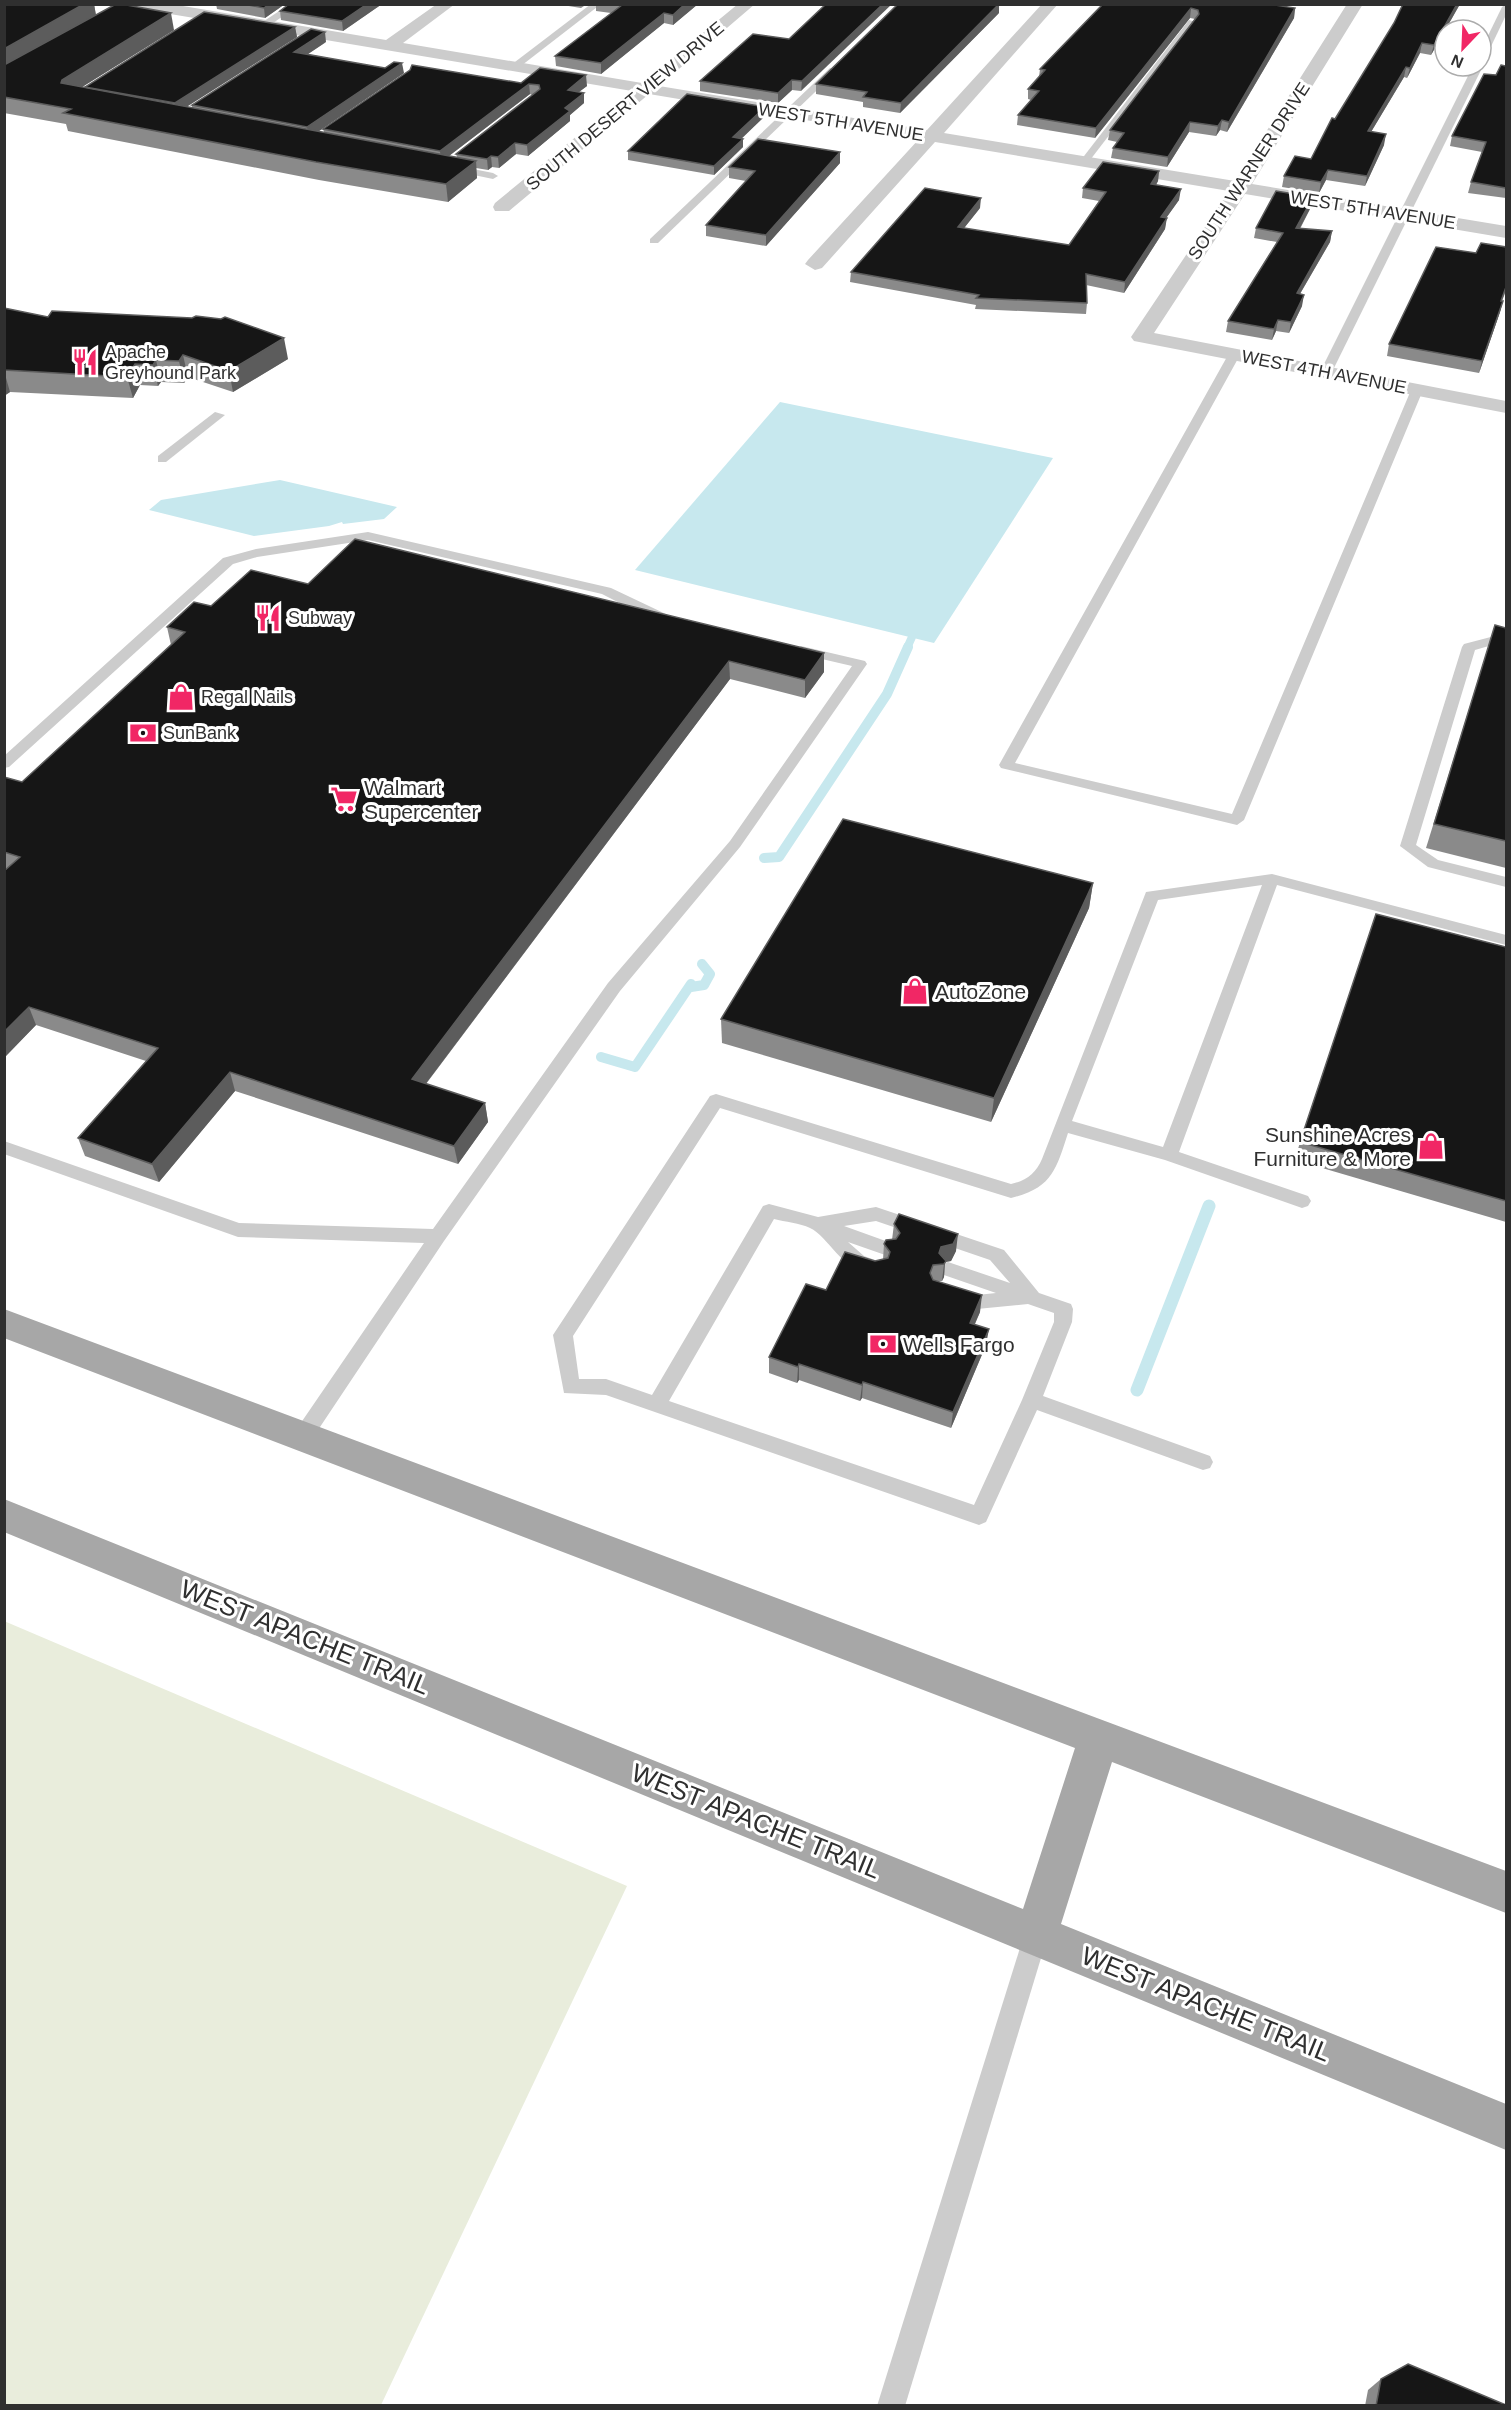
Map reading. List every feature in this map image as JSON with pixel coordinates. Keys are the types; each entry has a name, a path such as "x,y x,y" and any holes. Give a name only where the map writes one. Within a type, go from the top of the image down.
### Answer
{"main road":[{"path":"4,1323 1506,1892"},
{"name":"WEST APACHE TRAIL","path":"4,1515 1506,2127"},
{"path":"1036,1935 1099,1737"}],"street":[{"path":"388,46 448,4"},
{"name":"SOUTH DESERT VIEW DRIVE","path":"502,207 748,4"},
{"path":"814,264 1051,4"},
{"name":"SOUTH WARNER DRIVE","path":"1141,337 1240,188 1355,4"},
{"name":"WEST 5TH AVENUE","path":"133,6 201,20 264,25 306,38 388,46 1506,232"},
{"name":"WEST 4TH AVENUE","path":"1141,337 1506,407"}],"lane":[{"path":"264,25 297,4"},
{"path":"514,67 597,4"},
{"path":"1493,34 1506,7"},
{"path":"1084,162 1192,22"},
{"path":"654,241 844,59"},
{"path":"1326,372 1406,216 1472,78"},
{"path":"453,160 444,167 493,176"},
{"path":"1234,355 1006,765 1237,820 1417,390"},
{"path":"162,459 219,416"},
{"path":"4,764 228,561 256,553 368,536 606,591 646,611 679,620"},
{"path":"1506,637 1469,647 1408,846 1433,864 1506,882"},
{"path":"303,1436 438,1236 614,987 735,844 860,664 781,645"},
{"path":"948,1269 1064,1309 1063,1322 1032,1400 979,1516 606,1387 571,1387 563,1335 716,1100 1011,1191 1027,1189 1042,1179 1152,896 1272,879 1506,940"},
{"path":"1169,1155 1272,879"},
{"path":"1062,1125 1169,1155 1302,1202"},
{"path":"4,1147 238,1230 438,1236"},
{"path":"657,1404 769,1211 816,1223 888,1249"},
{"path":"816,1223 876,1214 997,1255 1032,1297"},
{"path":"816,1223 857,1261 878,1269"},
{"path":"939,1289 976,1302 1032,1297"},
{"path":"1032,1400 1203,1462"},
{"path":"891,2406 1036,1935"}],"green space":[{"path":"4,1621 627,1886 381,2405 5,2405"}],"water":[{"path":"780,402 1053,458 934,643 635,570"},
{"path":"280,480 397,507 384,519 343,524 342,522 329,526 254,536 149,510 161,500"}],"building":[{"path":"4,4 84,4 4,49"},
{"path":"116,4 171,13 62,80 61,83 476,161 446,184 316,162 63,113 71,109 4,97 4,65"},
{"path":"243,4 269,4 264,8"},
{"path":"289,4 367,4 342,21 280,11"},
{"path":"685,4 673,15 664,13 601,63 555,56 622,5"},
{"path":"826,4 883,4 802,81 792,80 778,93 700,81 753,34 789,39"},
{"path":"898,4 999,4 901,103 863,97 867,92 816,84"},
{"path":"1103,4 1268,4 1295,8 1229,122 1222,120 1218,126 1190,122 1168,157 1113,148 1124,133 1110,130 1199,14 1198,10 1191,8 1096,128 1018,115 1039,91 1028,89 1045,70 1040,69"},
{"path":"1403,4 1457,4 1449,18 1433,18 1433,45 1422,43 1410,68 1406,67 1368,131 1386,134 1367,176 1328,170 1321,182 1284,176 1295,156 1311,159 1332,118 1335,119 1394,23"},
{"path":"204,12 295,27 175,103 85,87"},
{"path":"311,29 325,32 294,52 385,68 394,62 402,63 307,127 192,105"},
{"path":"412,65 521,83 540,68 586,75 568,90 584,93 565,108 570,111 527,145 515,143 498,157 491,156 487,159 456,154 540,89 539,85 529,84 440,151 323,129 410,70"},
{"path":"1501,65 1506,66 1506,188 1471,182 1486,142 1452,136 1482,78 1493,78 1493,75 1496,75"},
{"path":"687,94 765,107 733,137 743,139 714,166 628,151"},
{"path":"758,139 840,152 766,235 706,225 755,171 729,167"},
{"path":"1103,162 1159,171 1151,184 1181,189 1161,217 1167,218 1125,282 1086,274 1087,303 976,298 979,295 851,272 925,188 981,198 958,227 1069,245 1106,192 1083,188"},
{"path":"1276,191 1313,197 1296,228 1332,231 1297,293 1304,295 1291,322 1278,320 1274,329 1228,321 1283,233 1256,228"},
{"path":"1481,243 1506,247 1506,287 1482,361 1389,344 1436,247 1476,253"},
{"path":"4,308 48,317 52,311 192,318 196,316 221,319 225,317 284,338 229,371 183,355 179,361 156,360 153,365 135,364 127,377 4,370"},
{"path":"355,539 824,653 805,680 729,661 412,1079 485,1103 454,1146 230,1072 152,1164 78,1138 158,1048 29,1007 4,1032 4,871 20,857 4,852 4,777 22,782 185,632 167,627 194,602 211,606 251,570 308,584"},
{"path":"1495,625 1506,628 1506,841 1434,824"},
{"path":"843,819 1093,883 994,1098 721,1019"},
{"path":"1376,914 1506,947 1506,1201 1300,1142"},
{"name":"Wells Fargo","path":"899,1214 958,1234 953,1244 941,1247 939,1253 946,1261 944,1264 933,1265 930,1273 933,1280 982,1295 970,1323 989,1329 953,1412 863,1382 862,1385 799,1364 798,1367 769,1357 806,1284 826,1290 845,1252 875,1261 888,1258 890,1252 884,1244 886,1240 896,1239 900,1233 894,1224"},
{"path":"1408,2364 1506,2406 1376,2406 1381,2379"}],"waterway":[{"path":"907,648 912,637"},
{"path":"764,858 779,857 887,694 908,647"},
{"path":"691,987 704,985 710,974 702,964"},
{"path":"601,1057 635,1067 691,984"},
{"path":"1137,1390 1209,1206"}],"place":[{"name":"Apache Greyhound Park","path":"85,362"},
{"name":"Subway","path":"268,618"},
{"name":"Regal Nails","path":"181,697"},
{"name":"SunBank","path":"143,733"},
{"name":"Walmart Supercenter","path":"344,799"},
{"name":"AutoZone","path":"915,991"},
{"name":"Sunshine Acres Furniture & More","path":"1431,1146"},
{"name":"Wells Fargo","path":"883,1344"}]}
